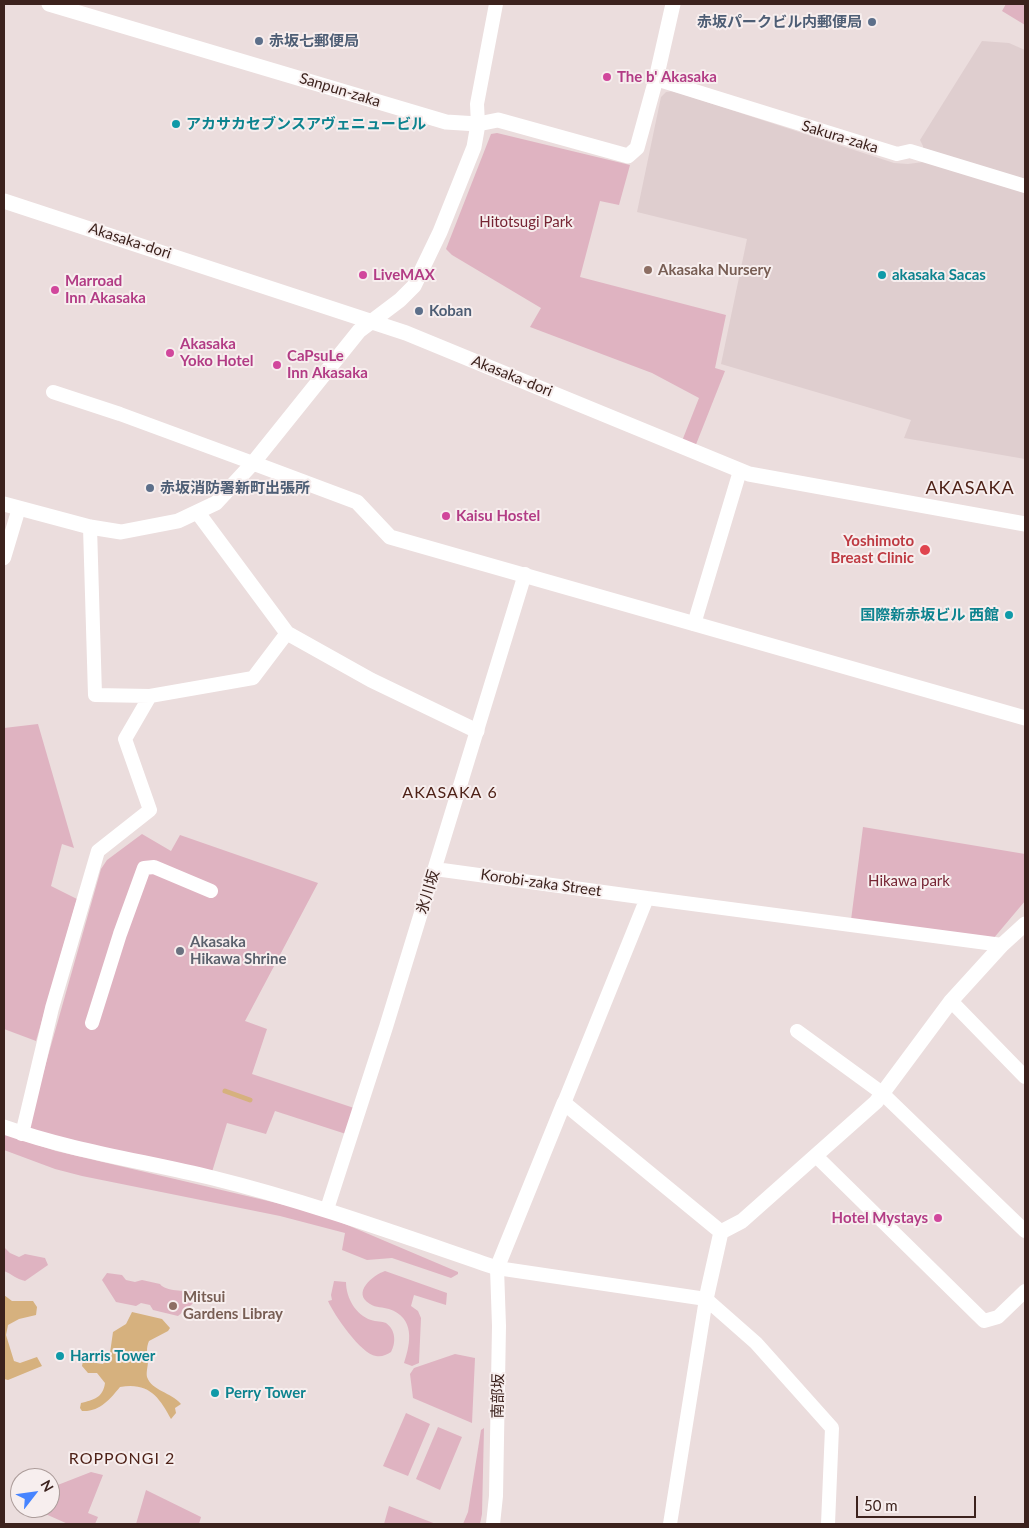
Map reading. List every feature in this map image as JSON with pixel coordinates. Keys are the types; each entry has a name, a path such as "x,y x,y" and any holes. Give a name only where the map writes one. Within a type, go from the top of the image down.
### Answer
{"street":[{"name":"Sanpun-zaka","path":"49,4 446,122 478,124 498,120 623,156 633,154 637,148 656,79"},
{"path":"4,504 90,527 121,532 178,521 216,503 253,464 359,331 414,286 440,232 474,147 478,124 477,104 496,4"},
{"path":"656,79 673,4"},
{"name":"Sakura-zaka","path":"656,79 897,154 910,150 1025,186"},
{"name":"Akasaka-dori","path":"4,201 373,321 740,471 1025,524"},
{"path":"53,392 120,414 357,502 390,536 1025,718"},
{"path":"694,624 740,471"},
{"path":"4,558 19,508"},
{"path":"198,513 287,633 371,680 477,731"},
{"path":"90,527 95,695 150,696 253,678 287,633"},
{"name":"氷川坂","path":"327,1209 435,869 525,574"},
{"path":"22,1134 52,1008 98,851 150,810 125,739 150,696"},
{"path":"92,1024 120,934 144,868 154,867 211,891"},
{"name":"Korobi-zaka Street","path":"435,869 1002,945"},
{"path":"497,1268 647,898"},
{"path":"670,1524 706,1299 721,1232 742,1221 876,1102 950,1001 1002,945 1025,924"},
{"path":"950,1001 1025,1077"},
{"path":"797,1031 882,1093 1025,1231"},
{"path":"564,1103 721,1232"},
{"path":"4,1127 22,1134 94,1154 212,1178 327,1209 497,1268 706,1299 756,1343 832,1428 828,1524"},
{"path":"816,1156 984,1321 998,1317 1025,1291"},
{"name":"南部坂","path":"494,1524 499,1345 497,1268"}],"shaded area":[{"name":"akasaka Sacas","path":"982,41 1009,43 1025,50 1025,459 904,438 911,420 721,364 747,239 637,212 661,97 666,92 673,91 894,163 923,162 923,146 920,140"},
{"path":"4,1295 12,1301 33,1301 37,1307 36,1315 19,1319 8,1325 6,1335 14,1361 20,1363 37,1357 42,1366 8,1380 4,1379"},
{"path":"132,1312 162,1319 170,1328 149,1341 147,1348 147,1377 149,1382 157,1389 181,1404 175,1408 176,1413 171,1419 162,1404 152,1393 139,1387 120,1387 99,1407 88,1411 82,1411 80,1408 81,1403 100,1395 105,1383 97,1373 88,1373 82,1366 83,1361 103,1364 110,1353 113,1332 126,1324"}],"green space":[{"path":"1006,4 1025,4 1025,25 1002,11"},
{"name":"Hitotsugi Park","path":"497,133 630,165 619,205 600,201 580,277 726,315 715,368 725,371 695,447 682,441 699,398 652,373 530,327 541,308 452,255 446,249 491,134"},
{"path":"38,724 74,848 62,844 51,886 77,899 36,1041 4,1029 4,728"},
{"name":"Hikawa park","path":"863,827 1025,854 1025,901 993,939 851,920"},
{"name":"Akasaka Hikawa Shrine","path":"142,834 171,851 180,835 318,883 245,1021 267,1029 252,1074 354,1108 346,1134 275,1111 266,1134 227,1123 212,1172 27,1130 101,869 107,860"},
{"path":"4,1134 56,1151 319,1213 458,1272 458,1274 451,1278 392,1258 367,1260 342,1250 345,1233 280,1216 55,1169 4,1150"},
{"path":"4,1247 10,1253 19,1257 25,1254 45,1258 48,1265 25,1281 19,1279 4,1271"},
{"path":"385,1271 447,1293 446,1305 414,1295 411,1306 418,1311 421,1318 419,1363 412,1366 404,1363 409,1332 403,1318 389,1309 370,1304 363,1295 363,1290 370,1280"},
{"path":"107,1273 122,1275 126,1280 135,1282 142,1280 160,1284 171,1290 195,1292 198,1296 197,1300 178,1316 153,1310 150,1305 141,1303 136,1306 116,1302 102,1280"},
{"path":"334,1281 346,1282 350,1300 356,1310 366,1318 386,1323 392,1329 394,1345 391,1352 380,1356 370,1354 349,1333 328,1301 332,1300 331,1295"},
{"path":"455,1354 475,1358 472,1423 413,1398 410,1374 414,1368"},
{"path":"406,1413 430,1424 408,1476 383,1466"},
{"path":"438,1427 462,1437 440,1490 416,1479"},
{"path":"484,1428 482,1514 480,1524 463,1524 468,1512 481,1430"},
{"path":"91,1472 103,1475 88,1513 98,1517 95,1524 68,1524 54,1518 60,1518 60,1484"},
{"path":"146,1490 201,1517 199,1524 136,1524"},
{"path":"389,1506 436,1524 384,1524"}],"waterway":[{"path":"225,1091 250,1100"}],"place":[{"name":"赤坂パークビル内郵便局","path":"872,22"},
{"name":"赤坂七郵便局","path":"259,41"},
{"name":"The b' Akasaka","path":"607,77"},
{"name":"アカサカセブンスアヴェニュービル","path":"176,124"},
{"name":"Akasaka Nursery","path":"648,270"},
{"name":"LiveMAX","path":"363,275"},
{"name":"akasaka Sacas","path":"882,275"},
{"name":"Marroad Inn Akasaka","path":"55,290"},
{"name":"Koban","path":"419,311"},
{"name":"Akasaka Yoko Hotel","path":"170,353"},
{"name":"CaPsuLe Inn Akasaka","path":"277,365"},
{"name":"赤坂消防署新町出張所","path":"150,488"},
{"name":"Kaisu Hostel","path":"446,516"},
{"name":"Yoshimoto Breast Clinic","path":"925,550"},
{"name":"国際新赤坂ビル 西館","path":"1009,615"},
{"name":"Akasaka Hikawa Shrine","path":"180,951"},
{"name":"Hotel Mystays","path":"938,1218"},
{"name":"Mitsui Gardens Libray","path":"173,1306"},
{"name":"Harris Tower","path":"60,1356"},
{"name":"Perry Tower","path":"215,1393"}],"district":[{"name":"AKASAKA","path":"970,488"},
{"name":"AKASAKA 6","path":"450,793"},
{"name":"ROPPONGI 2","path":"122,1459"}]}
